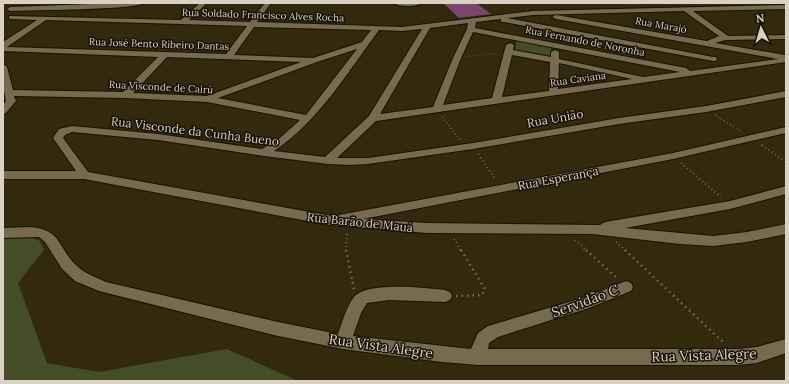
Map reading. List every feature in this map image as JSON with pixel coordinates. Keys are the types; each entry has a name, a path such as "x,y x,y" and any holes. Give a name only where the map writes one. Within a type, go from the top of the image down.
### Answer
{"street":[{"path":"9,13 141,3"},
{"path":"183,22 204,3"},
{"path":"228,57 268,3"},
{"path":"396,3 419,3"},
{"path":"732,3 741,7"},
{"path":"554,6 563,12"},
{"path":"533,13 786,7"},
{"path":"685,9 726,38"},
{"name":"Rua Soldado Francisco Alves Rocha","path":"9,13 25,18 43,19 402,29 471,25 493,18 533,13"},
{"name":"Rua Marajó","path":"533,13 786,59"},
{"path":"493,18 714,59"},
{"path":"3,46 43,19"},
{"path":"496,101 516,22"},
{"path":"437,110 471,25"},
{"name":"Rua Fernando de Noronha","path":"471,25 511,37 695,73"},
{"path":"328,161 373,118 427,27"},
{"path":"264,153 284,140 308,118 377,28"},
{"path":"715,70 714,59 708,44 711,41 726,38 786,37"},
{"path":"206,99 314,60 364,44"},
{"path":"553,93 556,45"},
{"name":"Rua José Bento Ribeiro Dantas","path":"3,49 314,60"},
{"path":"509,52 648,80"},
{"path":"125,95 164,55"},
{"name":"Rua Caviana","path":"373,118 648,80 786,59"},
{"path":"3,67 11,101 3,111"},
{"name":"Rua Visconde de Cairú","path":"10,92 206,99 308,118"},
{"name":"Rua União","path":"328,161 368,161 619,121 706,109 786,94"},
{"name":"Rua Visconde da Cunha Bueno","path":"84,175 58,138 59,134 65,130 72,129 158,136 264,153 328,161"},
{"name":"Rua Esperança","path":"329,221 673,156 786,130"},
{"name":"Rua Barão de Mauá","path":"3,175 84,175 329,221 349,223 448,229 563,228 598,230"},
{"path":"598,230 730,205 786,190"},
{"path":"598,230 713,241 747,237 786,229"},
{"name":"Rua Vista Alegre","path":"3,233 42,233 50,239 66,265 80,277 104,287 278,329 343,342 479,357 738,357 756,355 786,346"},
{"name":"Servidão C","path":"479,357 480,343 484,336 494,331 589,302 626,287"},
{"path":"343,342 358,304 362,298 414,293 445,296"}],"path":[{"path":"457,58 509,52"},
{"path":"437,110 469,146 502,189"},
{"path":"673,156 730,205"},
{"path":"349,223 345,237 348,264 358,304"},
{"name":"Servidão C","path":"563,228 626,287"},
{"path":"445,296 482,295 485,289 448,229"},
{"path":"598,230 738,357"}],"green space":[{"path":"517,40 551,46 551,56 515,50"},
{"path":"3,237 31,237 40,241 44,250 18,283 47,363 99,372 227,349 298,381 3,381"}],"building":[{"path":"443,3 476,3 491,14 459,18"}]}
